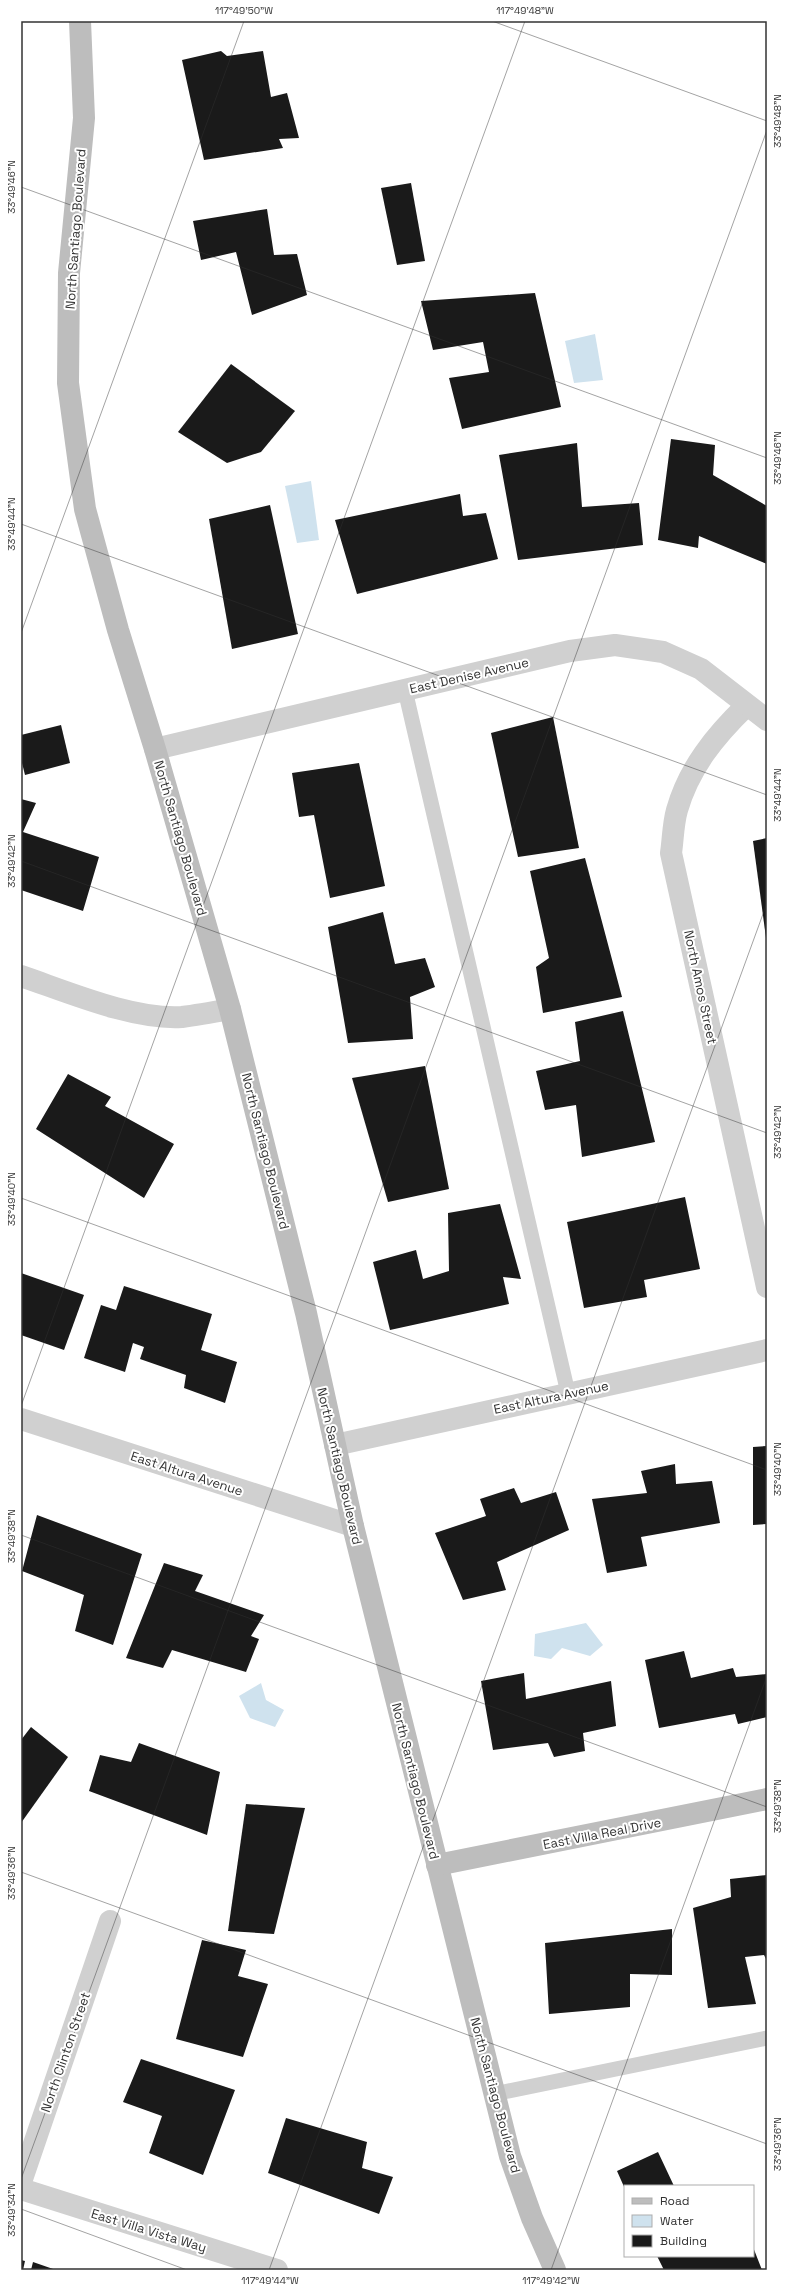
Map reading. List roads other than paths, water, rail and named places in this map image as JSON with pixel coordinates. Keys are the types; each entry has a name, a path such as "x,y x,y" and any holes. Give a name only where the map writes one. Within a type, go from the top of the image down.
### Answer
{"main road":[{"name":"North Santiago Boulevard","path":"80,21 84,118 69,273 68,383 85,509 118,630 155,749 230,1009 306,1313 353,1526 510,2156 532,2218 555,2270"},
{"name":"East Villa Real Drive","path":"437,1865 767,1799"}],"street":[{"name":"East Denise Avenue","path":"155,749 570,651 615,645 663,652 701,669 746,706 767,720"},
{"name":"North Amos Street","path":"746,706 704,751 688,779 676,812 672,854 767,1287"},
{"path":"21,976 106,1004 153,1015 181,1017 230,1009"},
{"name":"East Altura Avenue","path":"335,1445 767,1350"},
{"name":"East Altura Avenue","path":"21,1419 353,1526"},
{"name":"North Clinton Street","path":"21,2182 110,1921"},
{"name":"East Villa Vista Way","path":"21,2189 277,2270"}],"lane":[{"path":"405,690 568,1393"},
{"path":"494,2094 767,2038"}],"water":[{"path":"595,334 603,380 574,383 565,341"},
{"path":"311,481 319,540 297,543 285,486"},
{"path":"586,1623 603,1645 590,1656 562,1648 551,1659 534,1656 535,1634"},
{"path":"261,1683 266,1700 284,1710 275,1727 250,1718 239,1696"}]}
